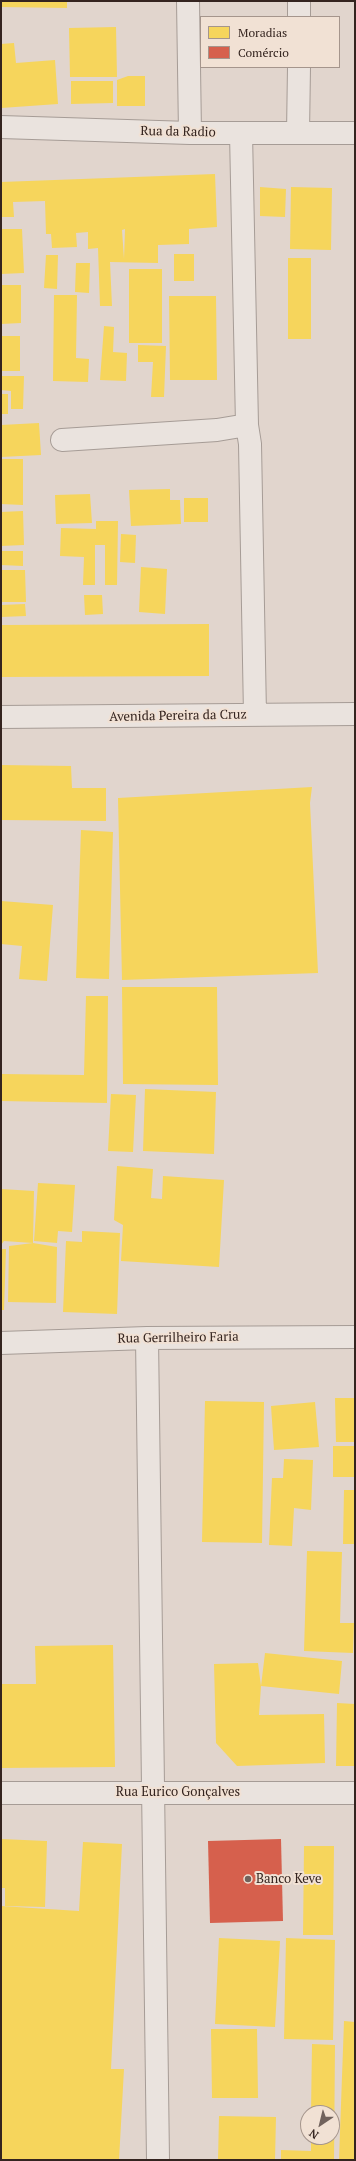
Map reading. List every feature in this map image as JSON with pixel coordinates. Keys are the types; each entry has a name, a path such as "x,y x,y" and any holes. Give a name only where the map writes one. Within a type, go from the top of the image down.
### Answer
{"street":[{"path":"188,1 190,133"},
{"path":"299,1 299,16"},
{"path":"298,133 299,68"},
{"name":"Rua da Radio","path":"1,126 190,133 355,133"},
{"path":"241,133 247,425 250,444 255,715"},
{"path":"62,440 210,431 247,425"},
{"name":"Avenida Pereira da Cruz","path":"1,717 355,714"},
{"name":"Rua Gerrilheiro Faria","path":"1,1343 147,1338 355,1337"},
{"path":"147,1338 158,2160"},
{"name":"Rua Eurico Gonçalves","path":"1,1793 355,1792"}],"building: Moradias":[{"path":"1,1 67,1 67,8 1,7"},
{"path":"116,27 117,77 70,77 69,28"},
{"path":"14,43 16,63 55,60 58,104 1,108 1,44"},
{"path":"128,76 145,76 145,106 117,106 117,80"},
{"path":"71,81 113,81 113,103 71,104"},
{"path":"215,174 217,227 189,229 189,244 158,245 158,263 110,262 112,306 100,306 98,248 88,249 88,232 76,233 77,247 52,248 51,234 46,234 45,201 13,202 14,217 1,217 1,182","holes":["125,229 124,259 122,230"]},
{"path":"260,187 286,189 285,217 260,216"},
{"path":"291,187 332,188 331,250 290,249"},
{"path":"1,229 22,229 24,273 1,274"},
{"path":"174,254 194,254 194,281 174,281"},
{"path":"46,255 58,255 57,289 44,288"},
{"path":"288,258 311,258 311,339 288,339"},
{"path":"76,263 90,263 89,293 75,292"},
{"path":"129,269 162,269 162,343 129,343"},
{"path":"1,285 21,285 21,323 1,324"},
{"path":"54,295 77,295 76,358 89,359 88,382 53,381"},
{"path":"169,296 216,296 217,380 170,380"},
{"path":"104,326 114,327 113,352 127,353 126,381 100,380"},
{"path":"1,336 20,336 20,371 1,371"},
{"path":"138,345 166,346 164,397 151,397 153,362 138,362"},
{"path":"1,376 24,376 23,409 11,409 11,391 1,390"},
{"path":"1,394 8,394 8,414 1,414"},
{"path":"39,423 41,455 1,457 1,425"},
{"path":"1,459 23,459 23,505 1,504"},
{"path":"170,489 170,500 180,500 181,524 131,526 129,490"},
{"path":"90,494 92,523 56,524 55,495"},
{"path":"184,498 208,498 208,522 184,522"},
{"path":"23,511 24,545 1,546 1,512"},
{"path":"96,521 118,521 117,585 105,585 105,545 95,545 95,585 83,585 84,557 60,556 61,528 96,529"},
{"path":"121,534 136,535 135,563 120,562"},
{"path":"1,551 23,551 23,566 1,565"},
{"path":"141,567 167,569 165,614 139,612"},
{"path":"1,570 25,570 26,602 1,602"},
{"path":"84,595 102,595 103,614 85,615"},
{"path":"25,604 26,616 1,617 1,605"},
{"path":"209,624 209,676 1,677 1,625"},
{"path":"1,765 71,766 72,788 106,788 106,821 1,820"},
{"path":"312,787 310,803 318,973 122,980 118,798"},
{"path":"81,830 113,832 109,979 76,978"},
{"path":"1,901 53,905 47,981 19,979 22,946 1,944"},
{"path":"122,987 217,987 218,1085 123,1084"},
{"path":"86,996 108,996 107,1103 1,1101 1,1074 84,1075"},
{"path":"145,1089 216,1092 214,1154 143,1151"},
{"path":"111,1094 136,1095 133,1152 108,1151"},
{"path":"117,1166 153,1169 151,1198 162,1199 163,1176 224,1180 219,1267 121,1261 123,1225 114,1220"},
{"path":"38,1183 75,1185 72,1232 58,1231 57,1243 34,1241"},
{"path":"1,1189 34,1191 33,1243 4,1241 1,1245"},
{"path":"82,1231 120,1233 117,1314 63,1312 66,1241 82,1242"},
{"path":"33,1243 57,1247 56,1303 8,1302 9,1246"},
{"path":"1,1249 6,1249 4,1310 1,1310"},
{"path":"335,1398 355,1398 355,1442 336,1442"},
{"path":"205,1401 264,1402 262,1543 202,1542"},
{"path":"315,1402 319,1447 274,1450 271,1406"},
{"path":"333,1446 355,1446 355,1477 333,1477"},
{"path":"284,1459 313,1460 311,1510 294,1508 292,1546 269,1545 272,1478 283,1478"},
{"path":"344,1490 355,1490 355,1544 343,1544"},
{"path":"307,1551 342,1552 340,1623 354,1623 353,1653 304,1651"},
{"path":"113,1645 115,1767 1,1768 1,1684 36,1684 35,1646"},
{"path":"265,1653 342,1661 339,1694 261,1686"},
{"path":"258,1663 261,1686 259,1715 324,1714 325,1763 237,1766 216,1743 214,1664"},
{"path":"337,1703 355,1704 355,1766 336,1766"},
{"path":"1,1839 47,1841 45,1907 5,1906 5,1888 1,1888"},
{"path":"83,1842 122,1844 111,2069 124,2069 119,2160 1,2160 1,1906 79,1911"},
{"path":"304,1846 334,1846 333,1935 303,1935"},
{"path":"219,1938 280,1941 275,2027 215,2024"},
{"path":"286,1938 335,1940 333,2040 284,2039"},
{"path":"344,2021 355,2022 355,2160 339,2160"},
{"path":"211,2029 257,2029 258,2098 212,2098"},
{"path":"312,2044 335,2045 334,2105 311,2105"},
{"path":"219,2116 276,2117 275,2160 218,2160"},
{"path":"311,2145 334,2145 334,2160 281,2160 281,2150 311,2151"}],"building: Comércio":[{"path":"281,1839 283,1921 210,1923 208,1841"}],"place":[{"name":"Banco Keve","path":"248,1879"}]}
